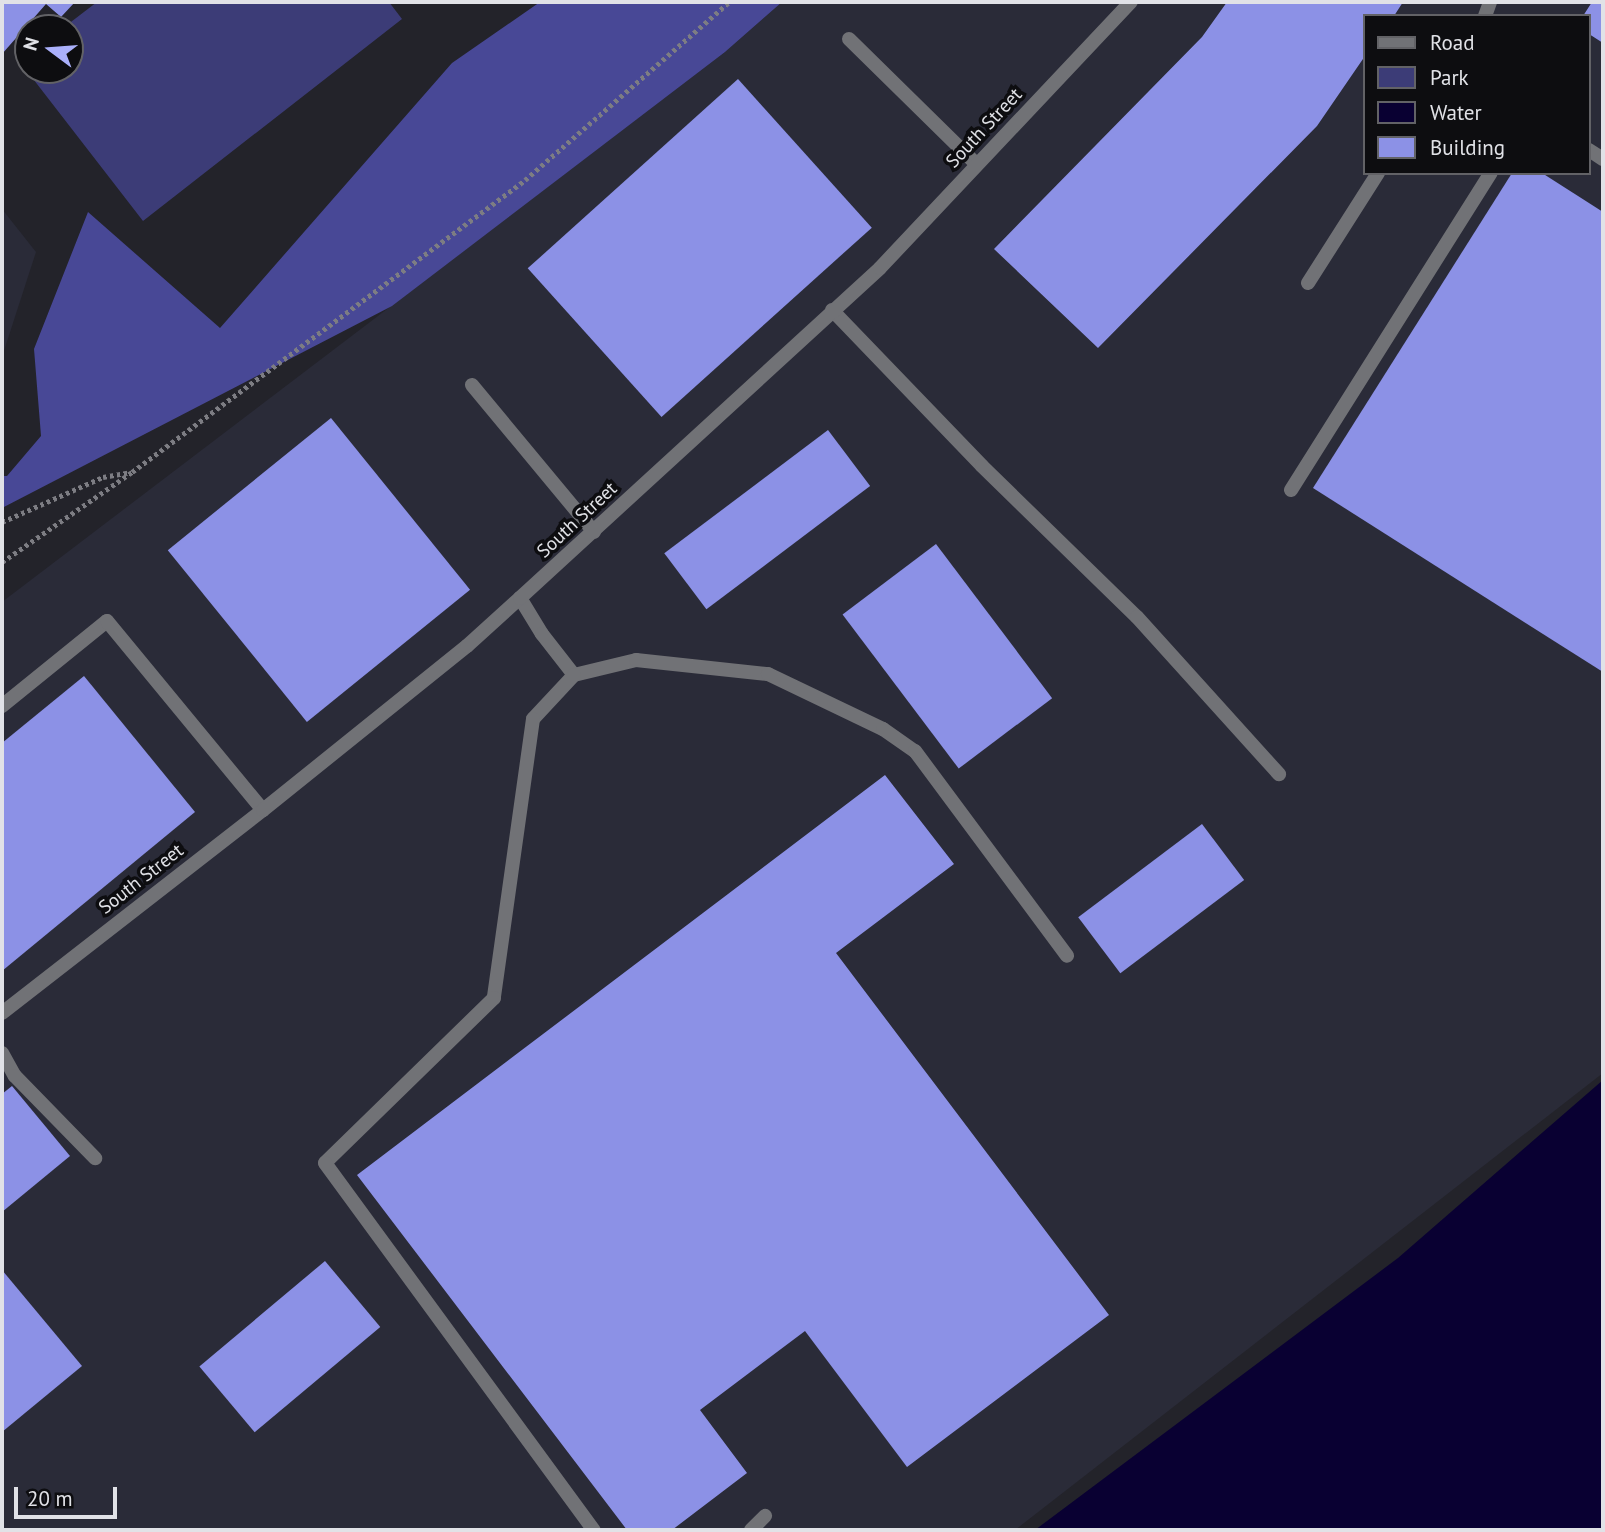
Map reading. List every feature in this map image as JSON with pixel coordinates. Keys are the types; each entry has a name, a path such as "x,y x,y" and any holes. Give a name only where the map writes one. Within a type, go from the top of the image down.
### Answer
{"street":[{"name":"South Street","path":"2,1013 467,646 880,268 1131,2"},
{"path":"849,39 976,164"},
{"path":"1308,283 1377,175"},
{"path":"1291,490 1490,175"},
{"path":"832,310 982,466 1137,617 1279,774"},
{"path":"472,385 594,532"},
{"path":"520,598 542,634 574,675"},
{"path":"2,706 107,621 262,810"},
{"path":"594,1530 325,1163 494,998 533,719 574,675 636,660 768,674 883,729 915,751 1067,956"},
{"path":"2,1053 15,1076 95,1158"},
{"path":"751,1530 765,1516"}],"path":[{"path":"2,562 132,472 525,180 729,2"},
{"path":"2,522 103,478 132,472"}],"shaded area":[{"path":"540,2 782,2 725,52 392,306 2,508 2,476 7,476 41,436 34,349 88,212 220,328 452,63"},
{"path":"782,2 1603,2 1603,1073 1015,1530 2,1530 2,602 725,52"},
{"path":"2,209 36,252 2,357"}],"green space":[{"path":"97,2 389,2 402,19 143,221 37,84 84,84 84,14 81,14"}],"water":[{"path":"1603,1080 1603,1530 1035,1530 1398,1258"}],"building":[{"path":"2,2 75,2 64,14 58,14 46,4 37,14 14,14 14,40 2,54"},
{"path":"1227,2 1403,2 1395,14 1364,14 1364,57 1317,126 1098,348 994,249 1202,37"},
{"path":"1592,2 1603,2 1603,43 1591,35 1591,14 1584,14"},
{"path":"738,79 872,228 662,417 528,268"},
{"path":"1511,175 1545,175 1603,212 1603,672 1313,488"},
{"path":"331,418 470,590 307,722 168,550"},
{"path":"828,430 870,486 706,609 664,553"},
{"path":"936,544 1052,698 959,769 843,614"},
{"path":"84,676 195,812 2,971 2,743"},
{"path":"885,775 954,864 836,953 1109,1315 907,1467 805,1331 700,1410 747,1473 672,1530 627,1530 357,1175"},
{"path":"1202,824 1244,880 1120,973 1078,917"},
{"path":"12,1086 70,1156 2,1212 2,1094"},
{"path":"325,1261 380,1327 255,1432 199,1366"},
{"path":"2,1270 82,1366 2,1432"}]}
